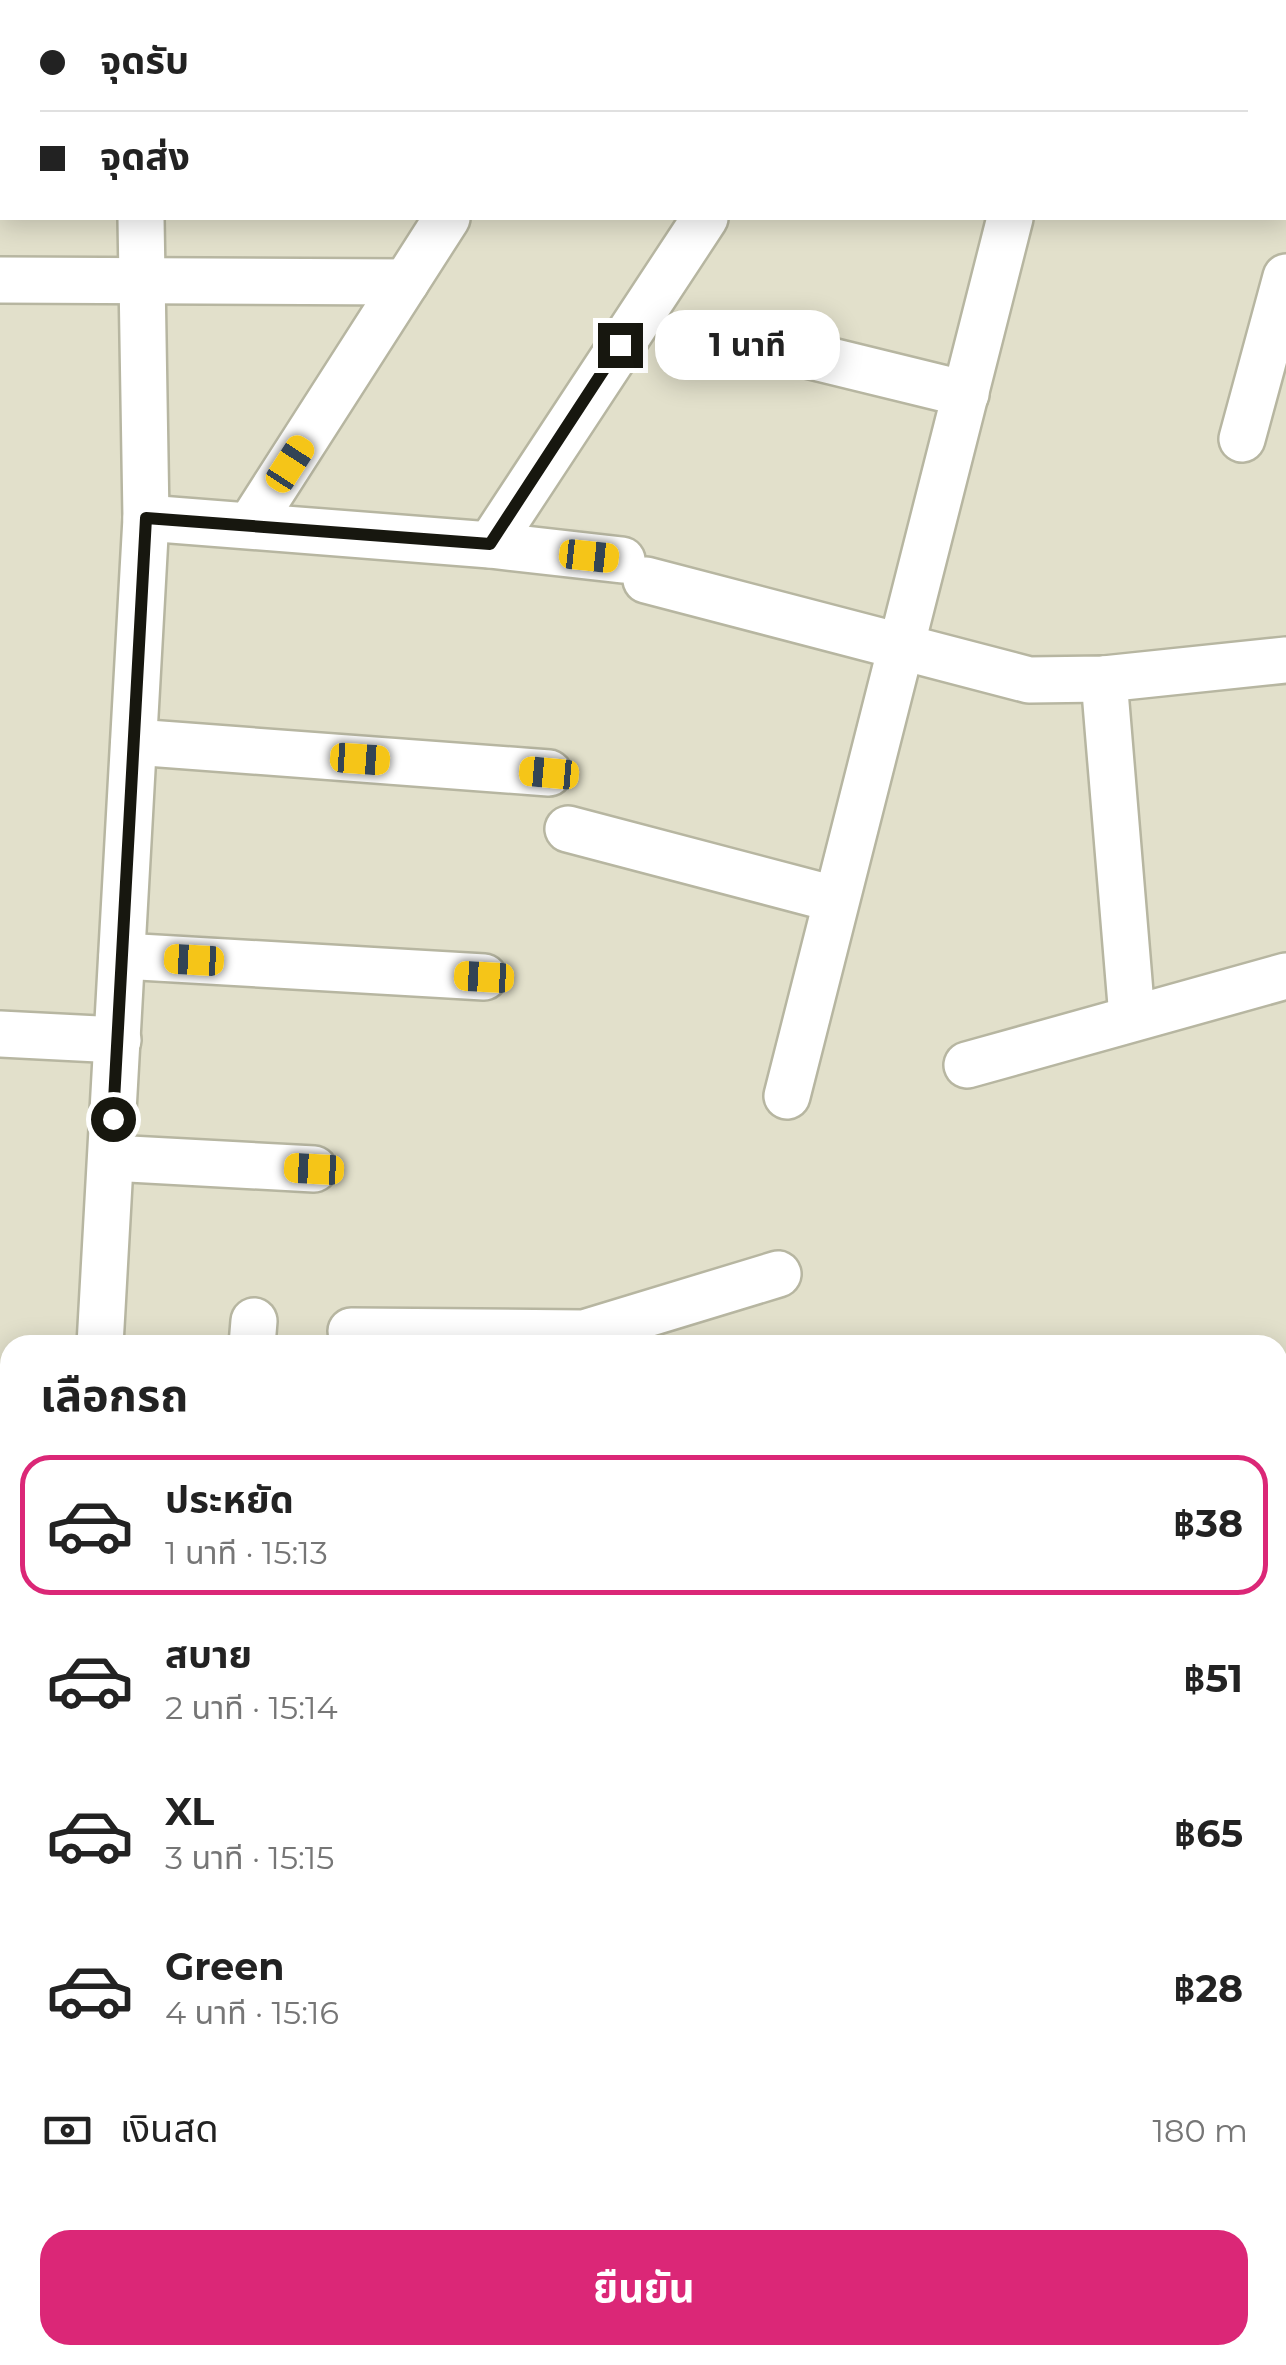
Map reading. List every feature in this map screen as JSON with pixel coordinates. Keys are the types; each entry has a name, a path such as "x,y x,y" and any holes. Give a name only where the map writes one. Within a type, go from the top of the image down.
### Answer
{"street":[{"path":"101,1335 146,518 140,220"},
{"path":"251,524 446,220"},
{"path":"490,544 704,220"},
{"path":"786,1096 1010,220"},
{"path":"1242,439 1278,338 1286,277"},
{"path":"0,280 406,282"},
{"path":"762,344 966,394"},
{"path":"146,518 490,544 634,570 902,649 1029,680 1104,678 1286,660"},
{"path":"1104,678 1132,1017"},
{"path":"134,742 549,773"},
{"path":"568,829 834,899"},
{"path":"122,956 484,977"},
{"path":"967,1065 1286,976"},
{"path":"0,1034 118,1040"},
{"path":"111,1158 314,1169"},
{"path":"596,1335 778,1274"},
{"path":"351,1331 468,1335"}],"route":[{"path":"113,1119 146,518 490,544 620,345"}]}
